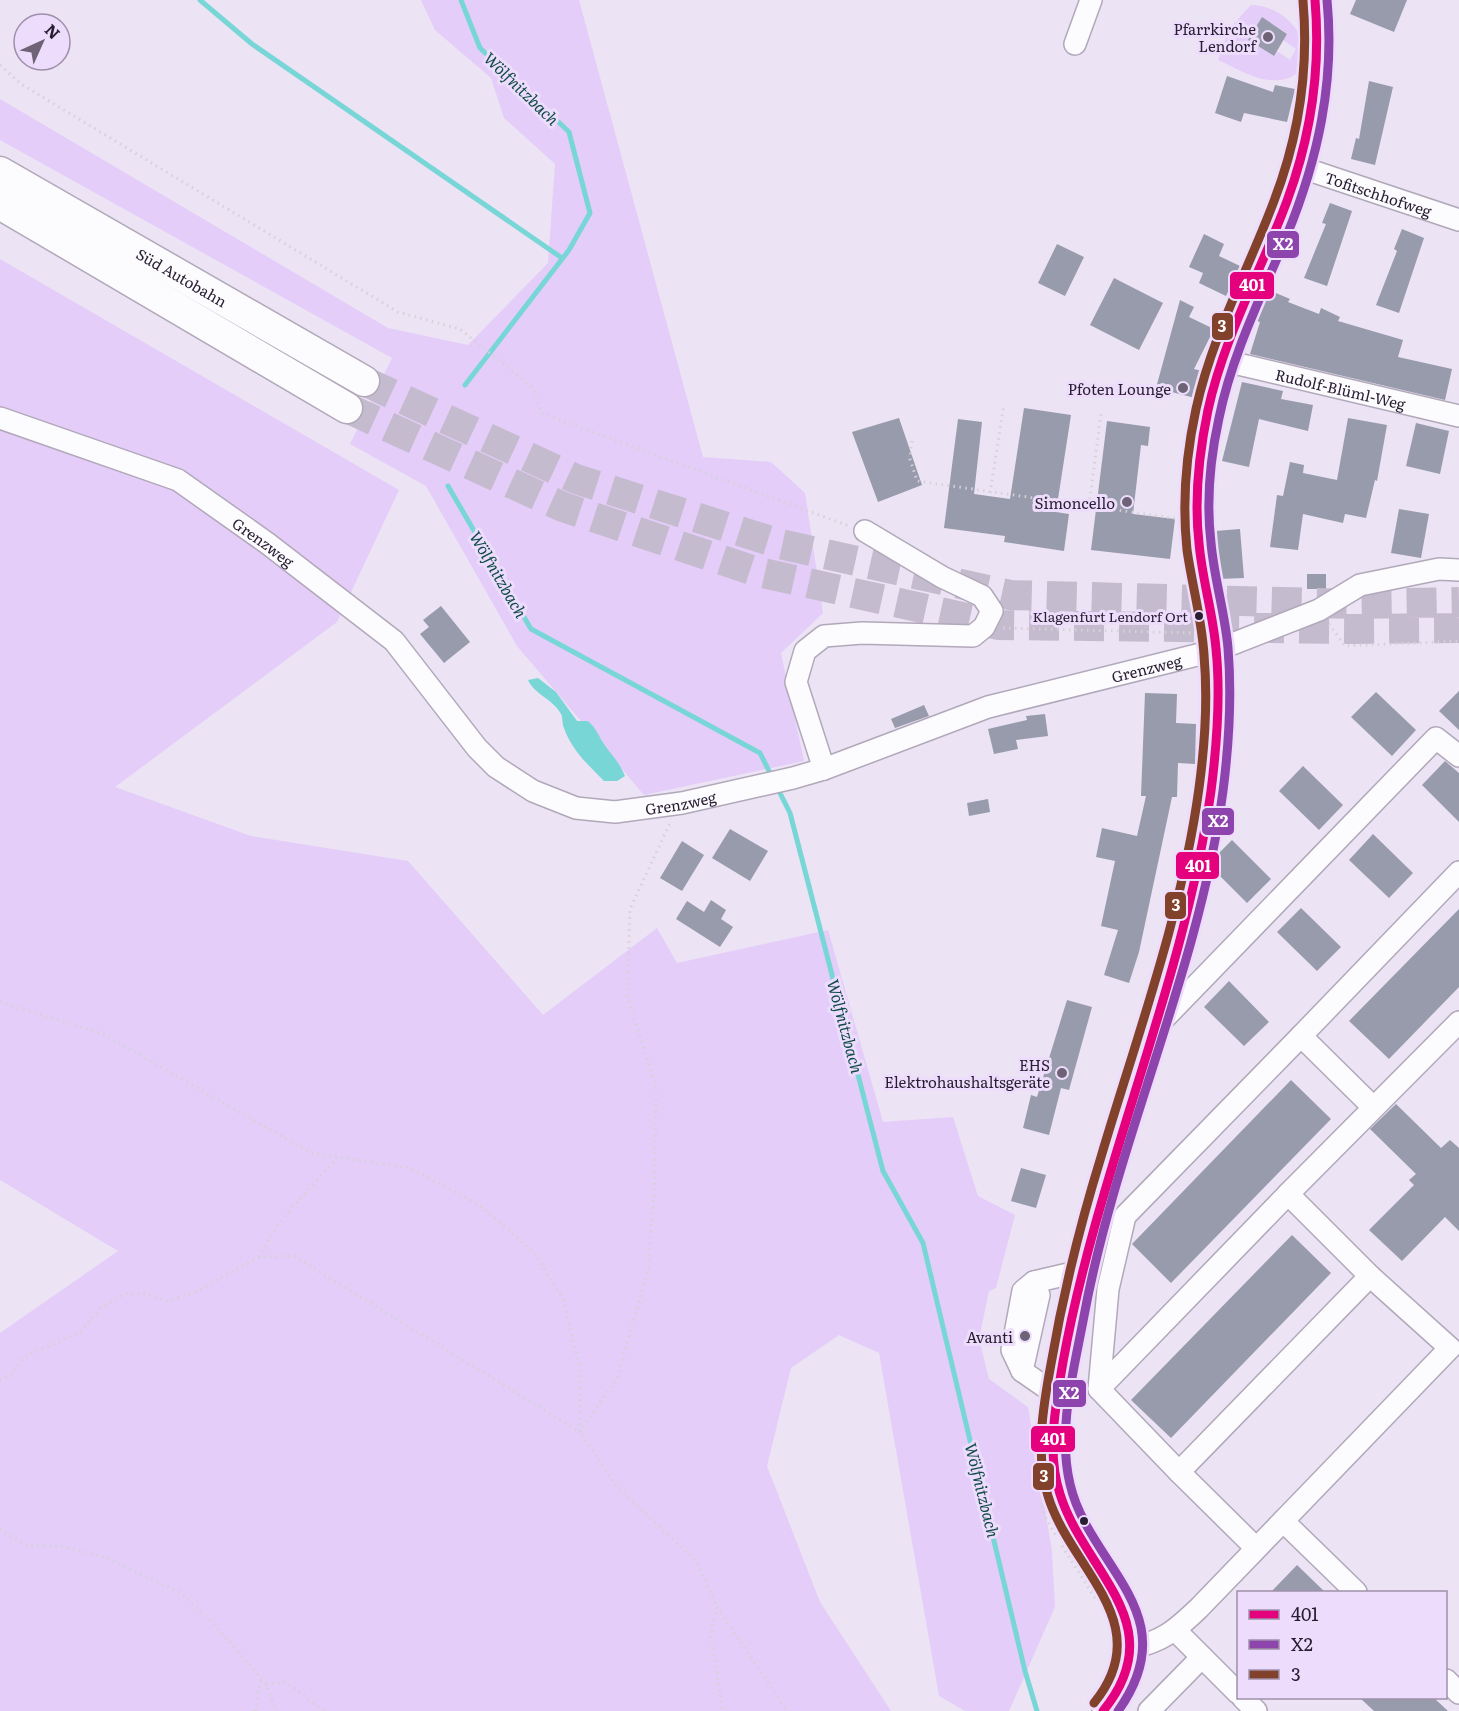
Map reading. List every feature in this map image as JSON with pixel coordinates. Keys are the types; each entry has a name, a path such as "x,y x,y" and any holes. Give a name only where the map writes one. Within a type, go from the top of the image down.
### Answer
{"highway":[{"name":"Süd Autobahn","path":"0,172 364,381"},
{"name":"Süd Autobahn","path":"0,204 347,408"}],"street":[{"path":"1075,44 1091,0"},
{"path":"1103,1711 1125,1679 1130,1649 1127,1615 1113,1584 1071,1524 1059,1491 1055,1462 1058,1396 1081,1271 1190,895 1207,812 1216,750 1198,513 1199,473 1205,426 1221,360 1288,198 1309,125 1319,77 1320,34 1315,0"},
{"name":"Tofitschhofweg","path":"1297,166 1459,220"},
{"name":"Rudolf-Blüml-Weg","path":"1221,360 1459,416"},
{"name":"Grenzweg","path":"0,418 178,480 267,543 394,641 477,748 496,767 533,791 576,808 615,812 682,803 793,778 824,769 988,707 1207,645 1319,610 1360,585 1439,569 1459,570"},
{"path":"824,769 796,682 804,651 824,636 862,633 974,636 984,627 992,611 982,596 942,577 865,531"},
{"path":"1150,1033 1436,738 1459,756"},
{"path":"1256,1548 1099,1389 1108,1288 1125,1216 1459,872"},
{"path":"1099,1389 1373,1107 1459,1022"},
{"path":"1301,1036 1373,1107"},
{"path":"1130,1649 1155,1643 1176,1630 1455,1344 1370,1276 1288,1194"},
{"path":"1058,1396 1022,1371 1039,1295 1034,1282 1081,1271"},
{"path":"1179,1472 1370,1276"},
{"path":"1283,1521 1354,1591"},
{"path":"1176,1630 1237,1691"},
{"path":"1149,1711 1202,1657"},
{"path":"1447,1681 1459,1693"},
{"path":"1244,1699 1256,1711"}],"path":[{"path":"0,65 21,84 398,312 460,329 533,387 541,413 865,531"},
{"path":"990,492 1004,404"},
{"path":"1089,505 1101,414"},
{"path":"912,441 910,459 917,481 1185,520"},
{"path":"1319,610 1345,646 1459,641"},
{"path":"984,627 1207,645"},
{"path":"580,1432 617,1378 648,1272 655,1177 656,1086 627,996 630,909 659,844 682,803"},
{"path":"0,1002 103,1034 311,1153 410,1168 478,1204 534,1252 563,1299 579,1364 580,1432"},
{"path":"260,1257 278,1224 337,1158"},
{"path":"0,1380 12,1374 24,1357 80,1332 101,1308 124,1294 146,1293 166,1301 193,1293 260,1257 294,1256 580,1432 617,1487 696,1561 717,1607 787,1711"},
{"path":"1033,1459 1034,1430"},
{"path":"1034,1469 1037,1489"},
{"path":"1040,1499 1046,1518 1098,1602"},
{"path":"0,1529 26,1545 65,1547 104,1557 181,1593 212,1622 266,1684 276,1711"},
{"path":"717,1607 711,1636 723,1711"},
{"path":"255,1711 261,1679"},
{"path":"266,1684 286,1682 324,1711"}],"shaded area":[{"path":"421,0 579,0 703,457 771,462 805,493 823,613 781,653 804,761 644,795 517,646 426,486 350,444 392,358 0,140 0,99 388,328 468,345 548,263 555,164 504,118 491,78 435,30"},
{"path":"1251,5 1270,9 1285,18 1297,30 1303,44 1304,58 1300,70 1288,78 1270,80 1250,75 1218,60 1229,29","holes":["1262,18 1287,33 1283,40 1296,49 1290,60 1277,51 1273,56 1248,40"]},
{"path":"0,259 399,490 337,622 115,787 251,836 408,861 543,1015 657,928 677,963 828,930 883,1122 953,1117 978,1196 1015,1215 996,1288 989,1291 979,1339 989,1379 1028,1407 1052,1551 1055,1607 1009,1711 965,1711 939,1696 879,1353 839,1335 791,1368 767,1466 820,1602 891,1711 0,1711 0,1333 118,1251 0,1180"},
{"path":"538,678 556,692 577,721 588,721 591,724 618,762 625,776 617,781 604,781 586,763 567,736 558,709 535,690 528,680"}],"building":[{"path":"1356,0 1407,0 1394,32 1350,14"},
{"name":"Pfarrkirche Lendorf","path":"1262,17 1287,34 1274,56 1248,40"},
{"path":"1227,76 1273,92 1275,85 1295,89 1287,122 1244,113 1241,122 1215,113"},
{"path":"1369,81 1393,87 1375,165 1351,159 1356,138 1359,139"},
{"path":"1330,203 1352,211 1327,286 1304,278 1326,224 1322,223"},
{"path":"1402,229 1424,238 1399,313 1376,305 1397,251 1394,249"},
{"path":"1204,234 1224,244 1219,256 1240,266 1226,296 1199,283 1203,273 1189,267"},
{"path":"1057,244 1084,257 1065,296 1038,283"},
{"path":"1114,278 1163,303 1139,350 1090,325"},
{"path":"1269,290 1290,299 1288,302 1319,314 1321,308 1340,317 1338,321 1403,340 1398,357 1452,369 1445,400 1250,354 1260,322 1257,321"},
{"path":"1180,300 1194,307 1189,317 1214,329 1194,369 1202,371 1195,398 1156,388"},
{"path":"1242,382 1283,391 1281,399 1313,405 1308,431 1259,419 1249,467 1222,461"},
{"path":"1024,408 1071,415 1056,512 1069,514 1064,551 1004,542 1005,536 944,528 958,419 982,422 974,494 1010,499"},
{"path":"899,418 922,485 878,502 852,432"},
{"path":"1348,418 1387,425 1377,481 1375,480 1366,518 1345,514 1343,523 1303,514 1298,550 1270,547 1277,495 1283,496 1290,462 1304,465 1303,473 1337,480"},
{"path":"1107,421 1150,427 1148,446 1141,445 1133,514 1175,519 1170,559 1091,550"},
{"path":"1416,423 1449,431 1440,474 1406,466"},
{"path":"1399,509 1429,514 1421,558 1391,553"},
{"path":"1240,529 1244,578 1218,579 1215,531"},
{"path":"1307,574 1326,574 1326,589 1307,589"},
{"path":"441,606 470,642 444,663 420,634 429,627 423,620"},
{"path":"1459,691 1459,730 1439,711"},
{"path":"1376,692 1416,730 1392,756 1351,717"},
{"path":"1145,693 1177,694 1176,723 1196,724 1195,764 1178,763 1177,797 1172,797 1139,952 1129,983 1104,975 1118,930 1101,926 1115,861 1096,857 1102,828 1137,836 1146,796 1141,796"},
{"path":"924,705 929,716 895,728 891,719"},
{"path":"1045,714 1048,736 1016,740 1018,749 994,754 988,729 1027,720 1026,716"},
{"path":"1445,761 1459,773 1459,822 1422,785"},
{"path":"1303,766 1343,805 1319,830 1279,791"},
{"path":"988,799 990,812 969,816 967,803"},
{"path":"730,829 768,851 750,881 712,858"},
{"path":"1373,834 1413,873 1389,898 1349,860"},
{"path":"1232,840 1271,879 1247,903 1210,866 1211,861"},
{"path":"682,841 704,855 682,891 660,878"},
{"path":"711,900 726,910 721,919 733,927 720,947 676,919 687,901 704,912"},
{"path":"1301,908 1341,947 1317,971 1277,932"},
{"path":"1459,909 1459,987 1389,1059 1349,1021"},
{"path":"1229,981 1269,1022 1244,1046 1204,1007"},
{"path":"1067,1000 1092,1007 1069,1090 1061,1088 1049,1135 1023,1128 1031,1095 1037,1097"},
{"path":"1291,1080 1331,1119 1171,1283 1132,1244"},
{"path":"1396,1104 1441,1148 1450,1140 1459,1148 1459,1231 1445,1217 1402,1261 1369,1230 1414,1185 1409,1180 1416,1174 1370,1129"},
{"path":"1021,1168 1046,1175 1036,1208 1011,1201"},
{"path":"1292,1235 1331,1273 1171,1438 1131,1400"},
{"path":"1297,1565 1324,1591 1272,1591"},
{"path":"1361,1699 1435,1699 1448,1711 1374,1711"}],"waterway":[{"path":"200,0 252,44 562,258"},
{"name":"Wölfnitzbach","path":"461,0 480,48 569,132 590,213 569,250 465,385"},
{"name":"Wölfnitzbach","path":"448,486 531,629 760,753 773,779"},
{"name":"Wölfnitzbach","path":"777,787 790,813 883,1171 923,1243 1025,1671 1037,1711"}],"tunnel":[{"path":"364,381 576,479 780,544 1010,595 1357,604 1459,602"},
{"path":"347,408 563,507 758,572 999,625 1459,628"}],"transit line":[{"name":"401","path":"1103,1711 1123,1680 1130,1651 1127,1625 1117,1599 1072,1522 1060,1494 1054,1462 1055,1411 1078,1290 1097,1218 1162,1005 1198,863 1211,791 1217,738 1218,702 1215,636 1202,570 1198,526 1197,493 1202,443 1208,410 1223,356 1277,227 1302,152 1315,77 1317,52 1315,0"},
{"name":"X2","path":"1118,1711 1137,1677 1143,1646 1139,1618 1127,1592 1080,1514 1070,1484 1065,1443 1068,1400 1098,1250 1196,924 1211,858 1223,791 1230,702 1227,635 1214,569 1210,527 1209,496 1213,449 1232,371 1248,325 1298,206 1315,149 1326,90 1329,31 1327,0"},
{"name":"3","path":"1094,1703 1112,1674 1117,1647 1114,1622 1104,1597 1059,1523 1048,1496 1042,1464 1043,1414 1061,1312 1079,1234 1170,928 1191,835 1203,755 1206,689 1201,629 1187,550 1185,497 1190,444 1196,409 1211,355 1264,227 1290,152 1303,77 1305,52 1303,1"}],"place":[{"name":"Pfarrkirche Lendorf","path":"1268,37"},
{"name":"Pfoten Lounge","path":"1183,388"},
{"name":"Simoncello","path":"1127,502"},
{"name":"Klagenfurt Lendorf Ort","path":"1199,616"},
{"name":"EHS Elektrohaushaltsgeräte","path":"1062,1073"},
{"name":"Avanti","path":"1025,1336"}]}
